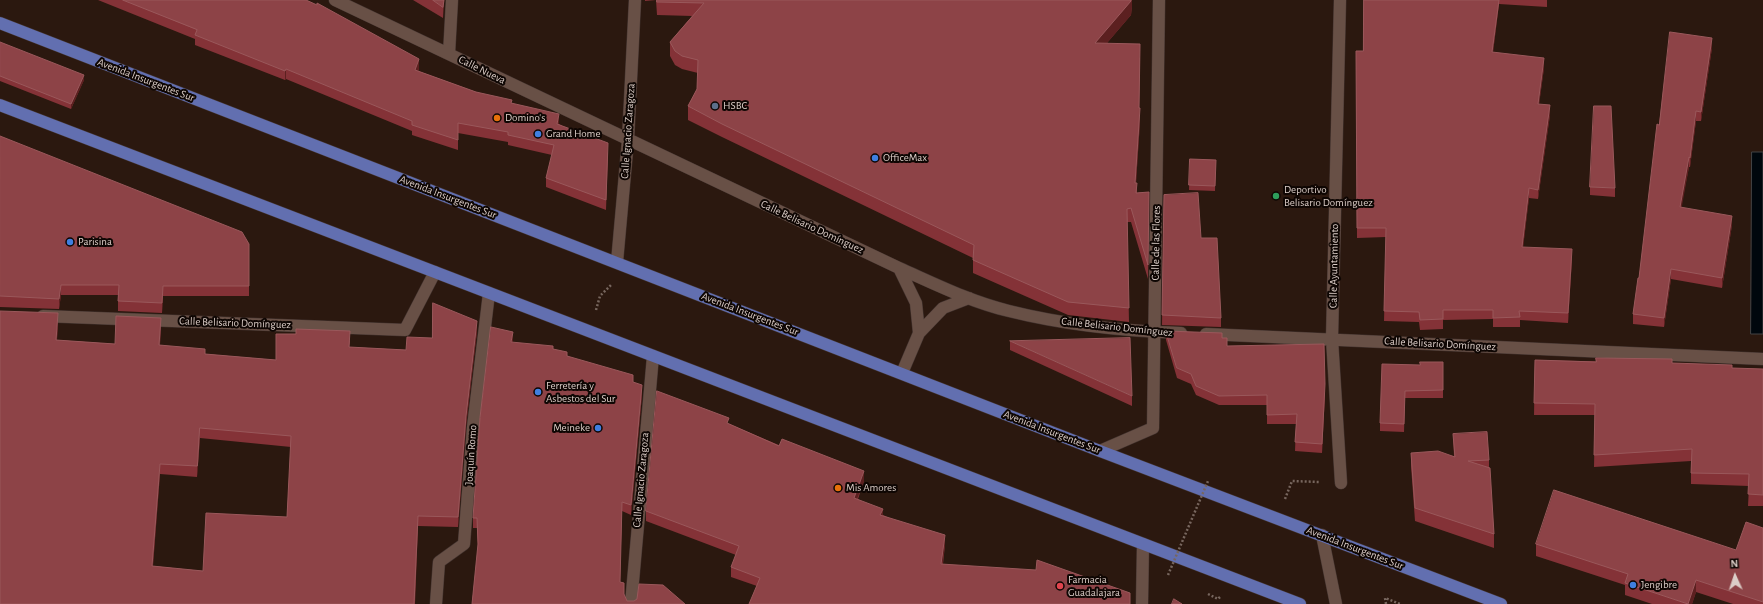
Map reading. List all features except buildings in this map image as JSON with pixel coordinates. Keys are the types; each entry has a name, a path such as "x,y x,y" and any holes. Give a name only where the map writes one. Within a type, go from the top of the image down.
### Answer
{"main road":[{"name":"Avenida Insurgentes Sur","path":"0,23 1501,604"},
{"path":"0,105 1300,604"}],"street":[{"name":"Calle Nueva","path":"335,0 628,140"},
{"path":"449,54 452,0"},
{"name":"Calle Ignacio Zaragoza","path":"617,262 628,140 635,0"},
{"name":"Calle de las Flores","path":"1100,450 1153,428 1159,0"},
{"name":"Calle Ayuntamiento","path":"1340,0 1332,340 1341,483"},
{"name":"Calle Belisario Domínguez","path":"628,140 899,268 969,298 1008,311 1056,321 1155,332 1763,359"},
{"path":"899,268 916,304 919,333"},
{"name":"Calle Belisario Domínguez","path":"32,315 405,330 435,272"},
{"name":"Joaquín Romo","path":"436,604 439,562 464,544 473,427 489,293"},
{"path":"902,373 919,333 943,308 969,298"},
{"name":"Calle Ignacio Zaragoza","path":"631,604 653,356"},
{"path":"1322,535 1336,604"},
{"path":"1142,604 1143,544"}],"path":[{"path":"589,331 600,296 630,267"},
{"path":"1168,575 1208,481"},
{"path":"1278,518 1292,481 1341,483"},
{"path":"1386,604 1385,598 1400,604"}],"shaded area":[{"path":"1752,152 1763,152 1763,334 1751,334"}],"place":[{"name":"HSBC","path":"715,106"},
{"name":"Domino's","path":"497,118"},
{"name":"Grand Home","path":"538,134"},
{"name":"OfficeMax","path":"875,158"},
{"name":"Deportivo Belisario Domínguez","path":"1276,196"},
{"name":"Parisina","path":"70,242"},
{"name":"Ferretería y Asbestos del Sur","path":"538,392"},
{"name":"Meineke","path":"598,428"},
{"name":"Mis Amores","path":"838,488"},
{"name":"Jengibre","path":"1633,585"},
{"name":"Farmacia Guadalajara","path":"1060,586"}]}
